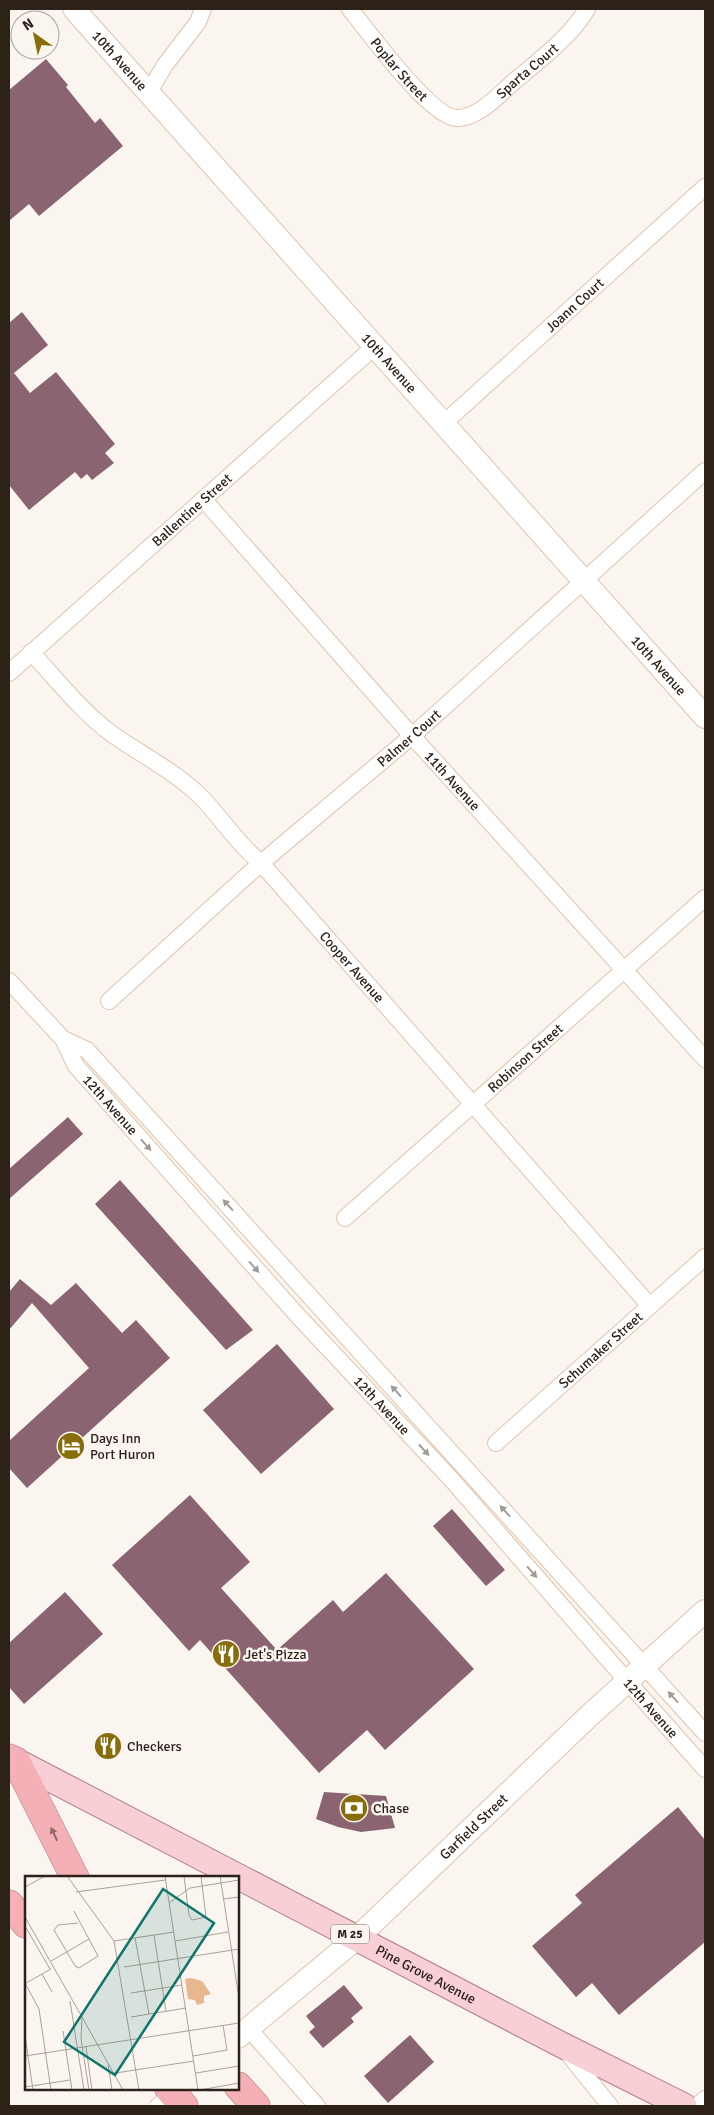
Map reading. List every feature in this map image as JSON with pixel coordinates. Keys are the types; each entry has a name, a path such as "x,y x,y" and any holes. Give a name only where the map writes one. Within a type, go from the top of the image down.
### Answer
{"highway":[{"path":"12,1760 74,1876"},
{"path":"9,1904 25,1923"},
{"path":"239,2087 256,2106"}],"main road":[{"name":"Pine Grove Avenue","path":"12,1760 237,1876"},
{"name":"Pine Grove Avenue","path":"239,1877 560,2044 684,2106"}],"street":[{"name":"10th Avenue","path":"74,9 705,717"},
{"path":"149,92 165,65 198,22 203,9"},
{"name":"Poplar Street","path":"350,9 416,90 434,107 456,119"},
{"name":"Sparta Court","path":"456,119 469,116 480,110 573,28 587,9"},
{"name":"Joann Court","path":"444,423 705,188"},
{"name":"Ballentine Street","path":"9,673 374,347"},
{"name":"Palmer Court","path":"109,1000 261,863 412,736 705,471"},
{"name":"11th Avenue","path":"204,500 412,736 705,1059"},
{"name":"Cooper Avenue","path":"32,652 91,717 176,776 198,794 247,853 261,863 650,1306"},
{"name":"Robinson Street","path":"344,1218 705,898"},
{"name":"12th Avenue","path":"9,981 64,1039 76,1066 298,1316 452,1480 705,1769"},
{"name":"12th Avenue","path":"64,1039 87,1050 705,1733"},
{"name":"Schumaker Street","path":"496,1443 705,1257"},
{"name":"Garfield Street","path":"243,2033 357,1938 627,1681 705,1611"},
{"path":"243,2033 317,2106"},
{"path":"560,2044 610,2106"},
{"path":"697,2106 705,2099"}],"building":[{"path":"47,60 68,85 66,87 95,123 100,118 123,146 39,216 29,204 9,221 9,90"},
{"path":"22,312 48,345 14,373 30,393 56,372 115,444 105,453 114,463 92,480 87,474 81,479 75,472 29,510 9,485 9,323"},
{"path":"68,1117 83,1134 9,1199 9,1169"},
{"path":"120,1180 253,1330 226,1350 95,1204"},
{"path":"20,1279 51,1305 76,1283 122,1333 136,1320 170,1358 27,1488 9,1468 9,1441 89,1368 32,1303 9,1330 9,1292"},
{"path":"277,1344 334,1409 261,1474 203,1410"},
{"path":"190,1495 250,1562 221,1588 277,1650 333,1600 343,1612 386,1573 474,1669 385,1750 367,1730 319,1773 200,1640 189,1651 112,1565"},
{"path":"452,1509 505,1570 486,1586 433,1526"},
{"path":"65,1592 103,1634 24,1704 9,1687 9,1643"},
{"name":"Chase","path":"324,1792 386,1796 395,1828 361,1832 338,1827 316,1819"},
{"path":"678,1807 705,1840 705,1942 619,2015 592,1983 576,1997 532,1946 582,1903 575,1895"},
{"path":"344,1985 363,2008 351,2018 354,2022 323,2048 309,2032 315,2027 306,2016"},
{"path":"410,2035 434,2062 388,2103 364,2076"}],"place":[{"name":"Days Inn Port Huron","path":"71,1446"},
{"name":"Jet's Pizza","path":"226,1654"},
{"name":"Checkers","path":"108,1746"},
{"name":"Chase","path":"354,1808"}]}
